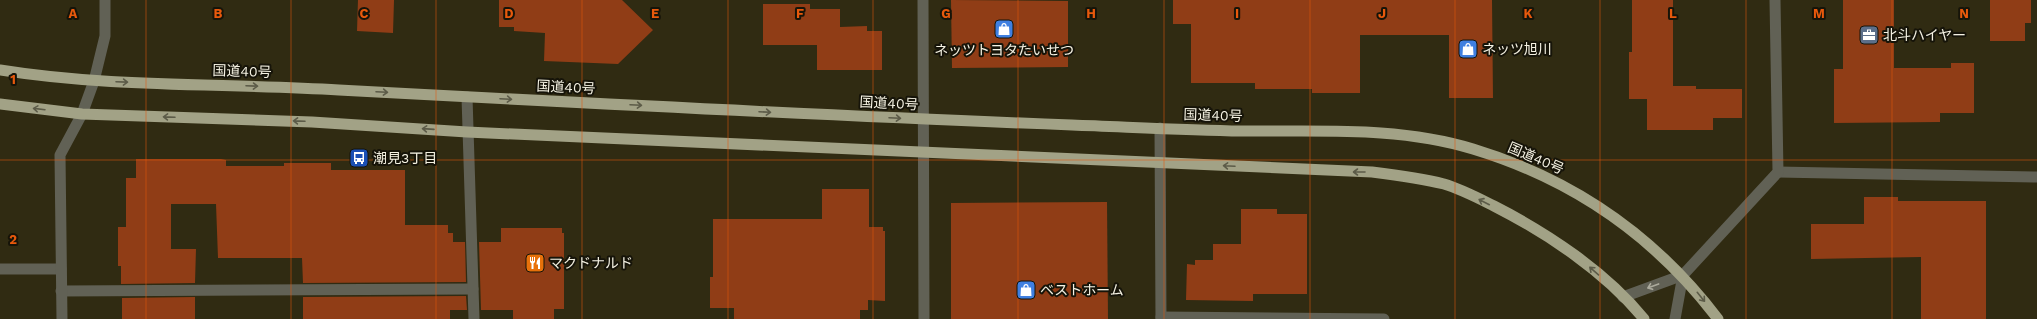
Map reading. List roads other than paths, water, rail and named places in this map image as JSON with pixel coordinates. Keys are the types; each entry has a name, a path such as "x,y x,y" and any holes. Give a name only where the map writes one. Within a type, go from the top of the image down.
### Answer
{"highway":[{"name":"国道40号","path":"0,70 94,81 305,88 923,120 1234,131 1362,132 1413,135 1472,148 1531,170 1580,194 1635,232 1683,275 1718,319"},
{"path":"0,104 82,114 312,122 467,132 1372,172 1404,176 1445,185 1477,198 1524,222 1562,245 1623,297 1644,319"}],"street":[{"path":"62,319 60,155 82,114 94,81 105,36 105,0"},
{"path":"923,0 922,153 924,319"},
{"path":"1623,297 1683,275 1778,172 1775,0"},
{"path":"467,97 474,319"},
{"path":"1160,128 1161,318 1384,319"},
{"path":"1778,172 2037,177"},
{"path":"0,269 61,269"},
{"path":"1675,319 1683,275"},
{"path":"61,291 473,289"}],"place":[{"name":"ネッツトヨタたいせつ","path":"1004,29"},
{"name":"北斗ハイヤー","path":"1869,35"},
{"name":"ネッツ旭川","path":"1468,49"},
{"name":"潮見3丁目","path":"359,158"},
{"name":"マクドナルド","path":"535,263"},
{"name":"ベストホーム","path":"1026,290"}]}
